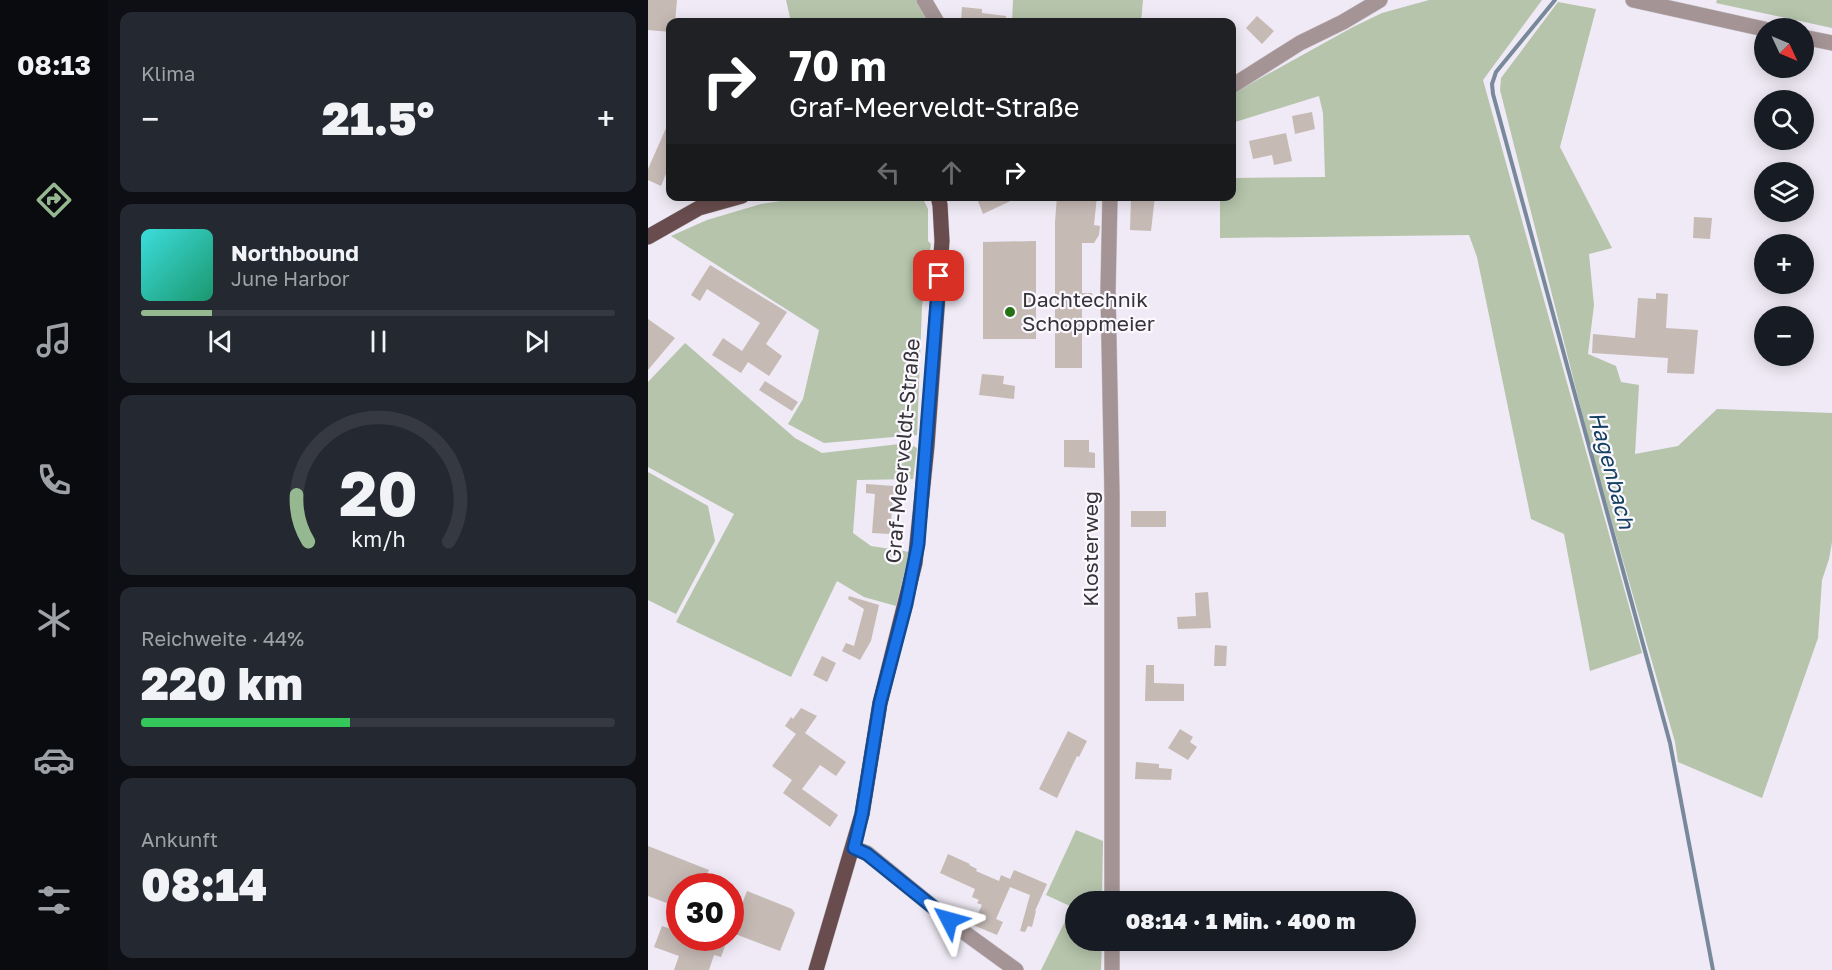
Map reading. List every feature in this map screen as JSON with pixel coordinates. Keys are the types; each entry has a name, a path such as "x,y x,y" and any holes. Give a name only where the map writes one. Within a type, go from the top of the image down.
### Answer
{"main road":[{"path":"648,237 699,208 724,201"},
{"name":"Graf-Meerveldt-Straße","path":"816,970 854,848 862,814 880,703 906,604 918,544 942,241 939,201"}],"street":[{"path":"924,0 935,18"},
{"path":"1633,0 1754,26"},
{"path":"1236,84 1376,1"},
{"path":"1814,39 1832,43"},
{"name":"Klosterweg","path":"1110,201 1108,291 1112,495 1112,891"},
{"path":"854,848 867,854 965,933 1016,970"},
{"path":"1112,951 1112,970"}],"green space":[{"path":"786,0 919,0 930,18 790,18"},
{"path":"1013,0 1143,0 1141,18 1012,18"},
{"path":"1429,0 1542,0 1483,80 1642,653 1590,671 1564,534 1531,519 1477,257 1469,235 1220,238 1220,201 1236,201 1236,178 1325,177 1323,113 1319,96 1236,122 1236,92 1382,13"},
{"path":"1717,0 1832,0 1832,28 1814,24 1814,18 1786,18 1716,3"},
{"path":"1558,2 1596,9 1560,147 1612,248 1589,254 1594,305 1588,354 1616,366 1621,382 1639,385 1635,454 1678,446 1717,409 1832,413 1832,542 1822,580 1818,638 1762,798 1678,762 1675,742 1593,456 1500,90 1501,78"},
{"path":"782,201 924,201 928,209 928,241 931,244 922,306 917,435 824,443 788,424 803,399 819,330 671,236 707,220 761,204"},
{"path":"685,343 795,438 822,453 908,443 917,448 913,479 857,480 853,533 871,546 910,552 896,606 864,597 837,581 791,677 676,622 734,514 648,467 648,382"},
{"path":"648,472 708,506 715,541 676,614 648,600"},
{"path":"1076,830 1103,841 1102,891 1065,891 1065,904 1046,895"},
{"path":"1065,921 1065,951 1102,951 1101,970 1041,970"}],"building":[{"path":"648,0 677,0 675,18 666,18 666,32 648,30"},
{"path":"962,7 982,9 982,13 1006,16 1006,18 961,18"},
{"path":"1257,16 1274,31 1262,44 1246,28"},
{"path":"1312,112 1315,129 1295,134 1292,116"},
{"path":"666,128 666,174 661,186 648,180 648,169"},
{"path":"1286,133 1292,161 1274,165 1272,155 1253,159 1249,141"},
{"path":"978,201 1010,201 983,214"},
{"path":"1057,201 1096,201 1094,225 1100,226 1099,235 1094,243 1082,243 1082,293 1092,293 1093,303 1082,303 1082,368 1055,368"},
{"path":"1131,201 1154,201 1151,231 1130,230"},
{"path":"1694,217 1712,218 1710,239 1693,238"},
{"path":"1036,241 1036,339 983,339 983,242"},
{"path":"710,265 787,312 766,344 782,356 769,376 748,362 741,373 712,355 723,338 742,351 760,323 707,289 700,301 691,295"},
{"path":"1656,293 1668,294 1666,328 1698,330 1694,374 1667,373 1668,358 1592,353 1593,334 1635,338 1638,298 1656,299"},
{"path":"648,319 675,338 648,370"},
{"path":"982,374 1004,376 1003,384 1015,386 1014,399 979,395"},
{"path":"765,381 798,402 792,411 759,390"},
{"path":"1064,440 1089,440 1089,452 1095,453 1095,468 1064,467"},
{"path":"866,484 894,486 890,534 872,533 875,494 866,493"},
{"path":"1131,511 1166,511 1166,527 1131,527"},
{"path":"1208,592 1211,628 1178,629 1177,617 1196,616 1195,593"},
{"path":"849,596 879,605 871,641 860,660 842,651 846,643 854,646 864,609 848,599"},
{"path":"1215,645 1227,646 1226,666 1214,666"},
{"path":"822,656 836,663 827,682 813,675"},
{"path":"1146,665 1154,665 1154,683 1184,684 1184,701 1145,701"},
{"path":"801,708 817,716 805,733 846,762 836,776 820,765 802,789 838,815 830,827 783,793 792,780 772,766 796,734 785,726"},
{"path":"1180,729 1193,737 1190,742 1197,747 1188,760 1168,748"},
{"path":"1068,731 1087,741 1079,757 1077,756 1057,798 1039,789"},
{"path":"1136,762 1159,764 1159,768 1172,769 1171,780 1135,779"},
{"path":"648,846 709,870 708,873 666,873 666,903 648,896"},
{"path":"948,854 970,864 977,869 976,871 999,881 1001,875 1010,879 1014,870 1047,884 1035,911 1032,927 1028,926 1025,932 1020,931 1030,895 1010,887 996,919 1003,922 997,935 973,925 982,905 977,903 979,900 972,897 975,889 940,873"},
{"path":"747,891 792,909 795,913 780,951 744,937 744,899"},
{"path":"662,926 666,927 666,951 723,951 721,957 714,955 709,970 674,970 679,956 654,947"}],"waterway":[{"name":"Hagenbach","path":"1555,0 1496,72 1492,84 1493,94 1670,743 1713,970"}],"place":[{"name":"Dachtechnik Schoppmeier","path":"1010,312"}],"route":[{"path":"939,276 918,544 906,604 880,703 862,814 854,848 867,854 949,920"}]}
